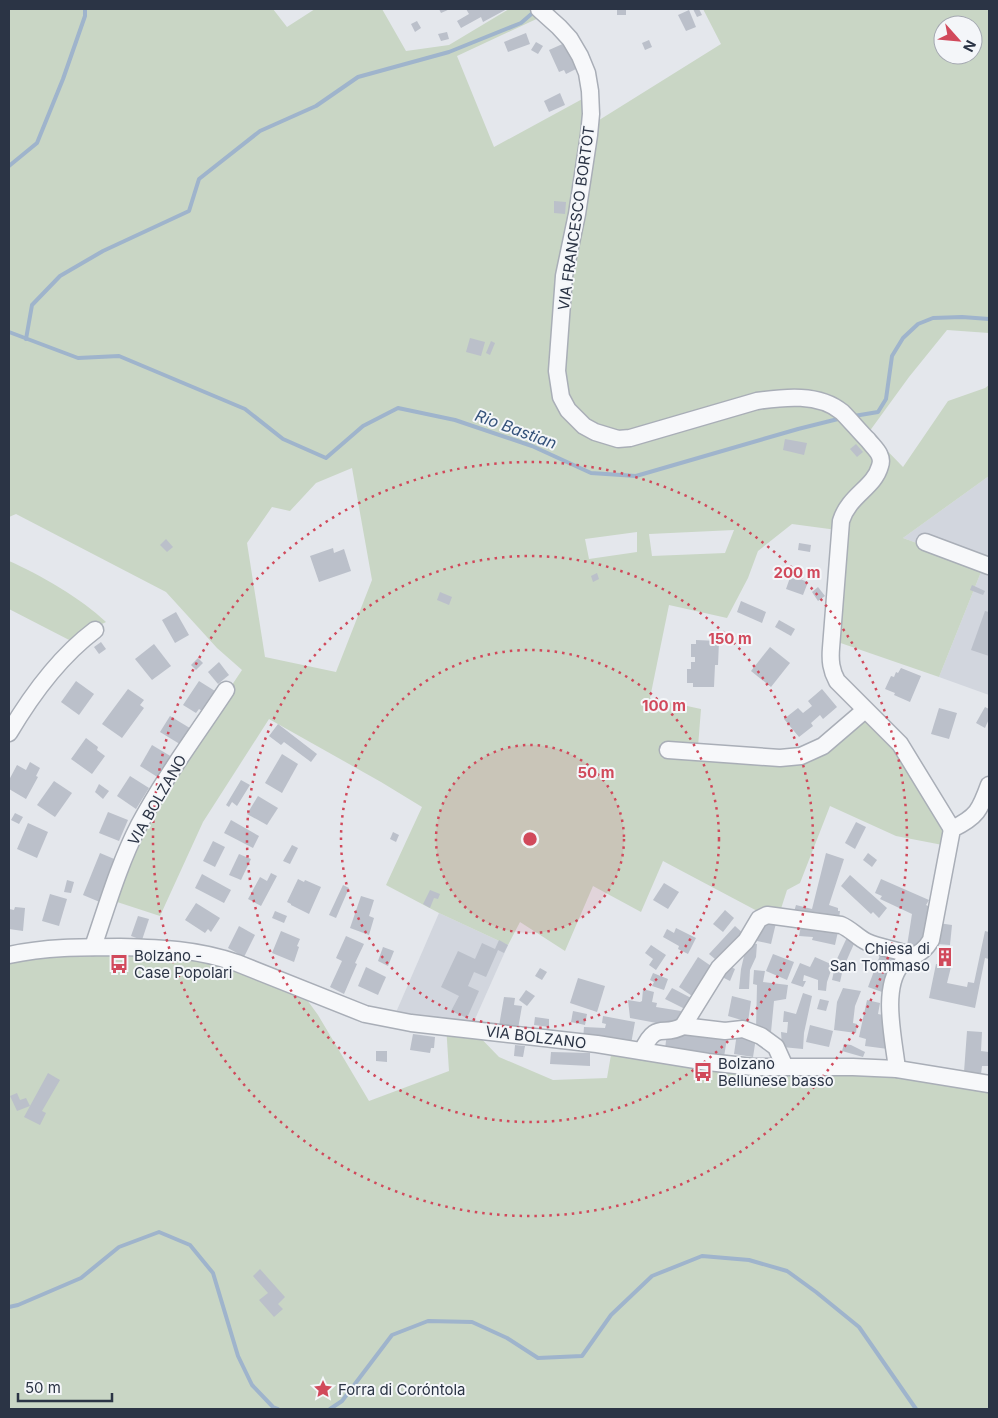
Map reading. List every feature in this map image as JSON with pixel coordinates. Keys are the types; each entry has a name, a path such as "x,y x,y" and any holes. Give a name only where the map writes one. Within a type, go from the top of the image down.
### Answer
{"street":[{"name":"VIA FRANCESCO BORTOT","path":"540,10 559,26 570,39 587,73 590,90 591,114 589,135 577,214 564,276 557,371 561,397 568,410 584,426 600,434 618,438 639,436 757,401 776,398 807,398 831,405 856,426 879,454 881,462 875,478 851,501 844,511 841,521 830,662 832,673 837,682 900,744 952,829"},
{"path":"925,542 989,566"},
{"path":"9,733 25,706 54,669 73,648 96,630"},
{"name":"VIA BOLZANO","path":"94,947 113,888 139,825 161,788 226,690"},
{"path":"668,750 780,758 796,757 823,746 865,710"},
{"path":"897,1069 890,1009 891,992 898,969 906,961 926,949 931,940 952,829 971,819 977,813 989,785"},
{"path":"683,1026 718,968 746,941 759,919 763,916 777,916 841,925 848,927 869,943 913,957"},
{"name":"VIA BOLZANO","path":"9,955 51,948 94,947 172,949 204,953 237,963 344,1006 382,1018 418,1024 597,1044 735,1065 897,1069 989,1084"},
{"path":"642,1051 648,1040 659,1030 675,1029 683,1026 725,1030 743,1029 760,1036 776,1047 785,1066"}],"shaded area":[{"path":"989,476 989,695 939,677 983,567 903,538"},
{"path":"439,913 508,945 471,1028 394,1017"}],"green space":[{"path":"9,9 273,9 287,27 315,9 382,9 406,51 449,45 509,9 558,9 457,56 494,147 586,97 596,122 721,44 703,9 989,9 989,333 947,330 909,377 869,432 903,467 948,401 989,385 989,476 903,538 983,567 939,677 829,639 837,530 792,524 758,551 748,578 727,618 669,605 650,698 701,709 697,759 790,764 863,708 899,736 953,847 896,836 830,806 800,883 787,890 779,915 761,913 663,861 641,912 593,886 565,951 520,922 508,945 439,913 386,885 422,807 269,719 203,822 160,916 111,900 177,767 242,670 217,648 166,592 16,514 9,517","holes":["352,468 372,580 336,672 265,657 247,543 272,507 290,511 316,483","734,530 725,553 652,556 649,534","637,532 637,552 589,559 585,539"]},
{"path":"9,561 60,588 106,622 94,628 75,643 9,609"},
{"path":"93,952 204,958 302,993 318,1015 369,1101 449,1071 446,1025 471,1028 499,1057 553,1080 607,1078 612,1049 901,1074 989,1086 989,1409 9,1409 9,961"}],"building":[{"path":"439,9 450,9 441,13"},
{"path":"466,9 507,9 483,22 481,17 461,28 457,21 469,14"},
{"path":"617,9 626,9 626,15 617,15"},
{"path":"693,9 699,9 702,15 697,17"},
{"path":"689,10 696,27 686,31 678,15"},
{"path":"417,21 421,28 415,32 411,24"},
{"path":"447,32 449,39 441,41 438,34"},
{"path":"526,33 530,44 508,52 504,42"},
{"path":"649,40 652,47 645,50 642,43"},
{"path":"536,42 543,46 538,54 531,50"},
{"path":"567,42 578,68 566,74 564,70 559,72 549,50"},
{"path":"560,93 565,105 549,112 544,101"},
{"path":"554,201 566,202 565,214 554,213"},
{"path":"470,338 485,342 481,356 466,352"},
{"path":"491,341 495,343 490,355 486,353"},
{"path":"785,439 807,443 804,455 783,450"},
{"path":"856,444 863,452 857,457 850,449"},
{"path":"166,539 173,547 167,552 160,545"},
{"path":"799,543 811,545 810,552 798,550"},
{"path":"333,548 334,553 344,549 351,571 319,582 310,556"},
{"path":"793,569 803,572 800,579 808,582 803,595 786,589"},
{"path":"597,573 599,579 593,582 591,576"},
{"path":"972,585 985,591 983,595 970,590"},
{"path":"818,587 825,596 818,601 812,592"},
{"path":"440,592 452,597 449,605 437,600"},
{"path":"741,601 766,612 762,623 737,612"},
{"path":"985,611 989,612 989,656 971,650"},
{"path":"176,612 189,635 175,643 162,620"},
{"path":"779,620 795,629 791,636 775,627"},
{"path":"696,640 719,641 718,665 715,665 714,687 693,687 693,683 687,683 687,669 691,669 691,662 695,662 695,657 691,657 691,644 696,644"},
{"path":"101,642 106,649 99,654 94,647"},
{"path":"154,644 171,666 152,680 135,659"},
{"path":"770,647 790,663 771,687 751,671"},
{"path":"198,658 203,663 196,670 191,665"},
{"path":"219,662 229,675 218,684 208,672"},
{"path":"901,668 921,676 910,702 885,689 891,676 894,677"},
{"path":"76,681 94,694 79,715 61,702"},
{"path":"199,681 215,691 202,711 199,709 196,713 183,705"},
{"path":"128,689 144,700 140,705 144,708 122,738 102,724"},
{"path":"822,689 837,707 823,719 820,715 811,723 813,726 799,737 784,719 798,708 803,713 812,706 808,701"},
{"path":"985,707 989,709 989,719 985,728 976,723"},
{"path":"939,708 957,713 949,739 931,734"},
{"path":"170,716 193,730 183,746 160,732"},
{"path":"278,724 317,754 311,762 284,742 281,745 269,736"},
{"path":"86,738 98,747 97,750 105,756 92,774 71,759"},
{"path":"152,745 172,757 159,778 140,766"},
{"path":"282,754 298,764 282,793 265,783"},
{"path":"30,762 40,768 36,776 38,777 26,799 9,789 9,780 17,765 26,770"},
{"path":"130,776 149,788 136,809 117,796"},
{"path":"241,780 250,785 237,806 232,802 229,807 226,805"},
{"path":"54,781 72,793 55,817 37,805"},
{"path":"99,784 109,791 103,799 95,792"},
{"path":"258,796 278,808 267,825 247,814"},
{"path":"108,812 128,820 119,841 99,833"},
{"path":"15,813 23,817 19,824 11,820"},
{"path":"231,820 259,836 253,848 224,833"},
{"path":"856,822 866,827 855,849 845,843"},
{"path":"28,823 48,832 37,858 17,849"},
{"path":"393,832 399,835 396,842 390,839"},
{"path":"213,841 225,847 215,867 203,861"},
{"path":"292,845 298,848 290,864 283,861"},
{"path":"100,853 119,861 102,903 83,895"},
{"path":"826,853 844,859 829,905 838,908 838,911 840,911 839,919 793,915 796,905 812,909"},
{"path":"868,853 877,860 872,867 863,860"},
{"path":"239,854 251,859 241,880 229,875"},
{"path":"271,873 277,876 261,906 248,899 260,877 267,881"},
{"path":"202,874 231,890 224,903 195,888"},
{"path":"850,875 887,908 879,918 873,912 871,914 841,886"},
{"path":"298,879 321,887 309,914 287,902"},
{"path":"881,879 929,900 926,905 932,908 923,946 907,946 912,914 880,899 882,896 875,893"},
{"path":"67,880 74,882 71,893 64,892"},
{"path":"664,883 679,892 668,909 653,900"},
{"path":"343,885 349,888 336,918 329,915"},
{"path":"430,890 440,894 438,899 434,898 430,908 423,904"},
{"path":"50,894 67,899 59,926 42,921"},
{"path":"361,896 374,900 369,916 374,918 369,935 350,928"},
{"path":"196,903 220,918 211,932 208,929 205,933 185,920"},
{"path":"15,907 25,908 23,931 9,929 9,909 14,910"},
{"path":"725,910 734,918 723,932 713,924"},
{"path":"275,911 287,916 284,923 272,918"},
{"path":"138,916 149,919 142,940 131,936"},
{"path":"761,920 776,923 771,944 757,941"},
{"path":"938,923 952,925 950,945 936,944"},
{"path":"239,926 255,935 244,957 228,948"},
{"path":"735,926 746,936 721,964 709,954"},
{"path":"801,926 839,927 835,945 812,940 813,937 799,936"},
{"path":"676,928 696,938 688,954 678,949 679,946 663,937 667,929 674,933"},
{"path":"281,931 300,939 294,962 272,953"},
{"path":"985,931 989,932 989,959 985,958 975,1008 929,998 936,964 951,967 947,983 967,987 968,982 974,983"},
{"path":"849,933 857,937 845,964 836,961"},
{"path":"346,936 364,944 344,994 330,987 342,961 336,958"},
{"path":"499,940 508,945 504,953 498,950 486,977 474,972 468,986 479,991 467,1018 451,1011 459,996 441,987 458,951 475,959 482,943 495,949"},
{"path":"747,943 757,944 756,957 750,970 749,989 739,989 741,969"},
{"path":"651,945 666,955 656,970 649,965 653,959 645,953"},
{"path":"383,947 394,951 388,966 378,961"},
{"path":"882,950 898,956 889,971 882,992 868,987"},
{"name":"Chiesa di San Tommaso","path":"941,950 950,950 950,965 941,965"},
{"path":"773,954 794,962 787,980 766,971"},
{"path":"698,957 714,968 695,998 679,987"},
{"path":"815,957 833,965 826,991 818,990 818,980 804,975 803,981 806,981 803,987 791,983 800,963 810,967"},
{"path":"725,964 735,969 730,981 720,976"},
{"path":"366,967 386,977 378,995 358,986"},
{"path":"540,968 547,972 542,980 535,976"},
{"path":"754,970 765,971 763,982 788,985 786,999 774,1001 771,1032 756,1029 757,985 753,984"},
{"path":"834,971 842,973 840,982 832,980"},
{"path":"653,973 668,979 664,990 652,986 654,982 650,980"},
{"path":"578,978 605,986 597,1012 570,1003"},
{"path":"672,988 693,999 687,1010 665,999"},
{"path":"843,988 861,991 855,1006 853,1023 857,1024 856,1033 834,1030 837,1002"},
{"path":"643,989 654,992 652,1002 657,1003 656,1007 681,1011 678,1027 630,1018 628,1000 642,1001"},
{"path":"526,990 535,996 527,1006 519,1000"},
{"path":"803,993 812,996 804,1033 803,1049 782,1047 781,1032 787,1033 788,1022 783,1022 784,1011 796,1014"},
{"path":"732,996 751,1001 748,1022 728,1016"},
{"path":"504,997 515,998 514,1005 522,1006 518,1029 499,1026"},
{"path":"820,999 829,1001 826,1011 817,1009"},
{"path":"867,1000 880,1003 878,1014 888,1016 888,1049 865,1046 866,1039 859,1037"},
{"path":"573,1011 587,1014 585,1025 571,1022"},
{"path":"603,1016 635,1022 631,1044 583,1040 584,1027 605,1028 606,1024 602,1023"},
{"path":"535,1017 549,1019 549,1027 534,1025"},
{"path":"810,1025 833,1031 829,1047 806,1042"},
{"path":"967,1031 982,1032 981,1051 989,1052 988,1066 982,1066 981,1074 964,1072"},
{"path":"667,1033 727,1038 724,1057 665,1049"},
{"path":"737,1033 756,1038 753,1057 734,1054"},
{"path":"413,1034 435,1037 434,1048 431,1048 430,1053 410,1050"},
{"path":"844,1044 851,1045 865,1052 863,1057 842,1051"},
{"path":"515,1045 525,1046 523,1057 514,1056"},
{"path":"376,1051 387,1051 387,1062 376,1061"},
{"path":"551,1052 590,1053 590,1066 550,1064"},
{"path":"48,1073 60,1080 42,1111 46,1113 40,1125 24,1117"},
{"path":"17,1093 20,1100 26,1098 30,1106 17,1111 10,1096"},
{"path":"260,1269 285,1297 278,1304 283,1309 274,1317 259,1300 268,1293 253,1276"}],"waterway":[{"path":"9,166 37,143 63,79 85,16 85,9"},
{"path":"26,339 32,305 60,276 103,251 189,211 199,179 260,131 316,106 358,77 449,52 521,23 536,10"},
{"name":"Rio Bastian","path":"854,416 878,412 886,399 892,356 903,338 918,324 933,318 962,317 989,319"},
{"name":"Rio Bastian","path":"9,332 78,358 119,356 245,409 283,439 326,458 363,426 398,408 455,420 532,446 591,473 636,476 842,418"},
{"path":"9,1307 18,1305 81,1278 119,1247 159,1232 190,1245 213,1273 238,1356 252,1385 273,1407 278,1409"},
{"path":"330,1409 342,1401 392,1335 428,1321 472,1322 507,1338 538,1358 582,1356 611,1315 652,1276 702,1256 749,1260 787,1271 859,1327 916,1409"}],"place":[{"name":"Chiesa di San Tommaso","path":"945,957"},
{"name":"Bolzano - Case Popolari","path":"119,964"},
{"name":"Bolzano Bellunese basso","path":"703,1072"},
{"name":"Forra di Coróntola","path":"323,1389"}]}
